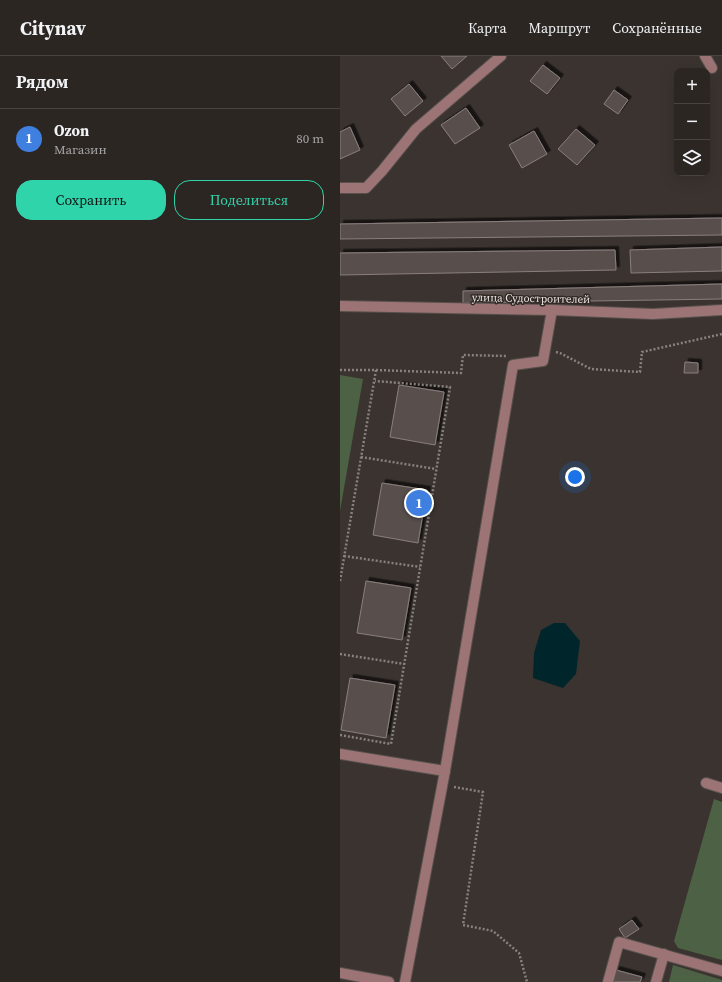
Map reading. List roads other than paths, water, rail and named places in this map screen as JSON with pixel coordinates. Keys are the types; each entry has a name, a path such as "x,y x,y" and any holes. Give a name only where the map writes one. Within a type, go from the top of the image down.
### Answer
{"street":[{"path":"340,188 366,188 382,171 416,129 501,56"},
{"path":"705,56 712,68"},
{"name":"улица Судостроителей","path":"340,306 552,310 653,314 722,310"},
{"path":"404,982 445,771 513,365 543,361 552,310"},
{"path":"340,754 445,771"},
{"path":"706,783 722,788"},
{"path":"608,982 619,942 722,970"},
{"path":"656,982 664,954"},
{"path":"340,973 389,982"}],"water":[{"path":"554,623 565,623 580,641 576,674 563,688 533,678 534,653 541,630"}],"place":[{"name":"Ozon","path":"419,503"}]}
